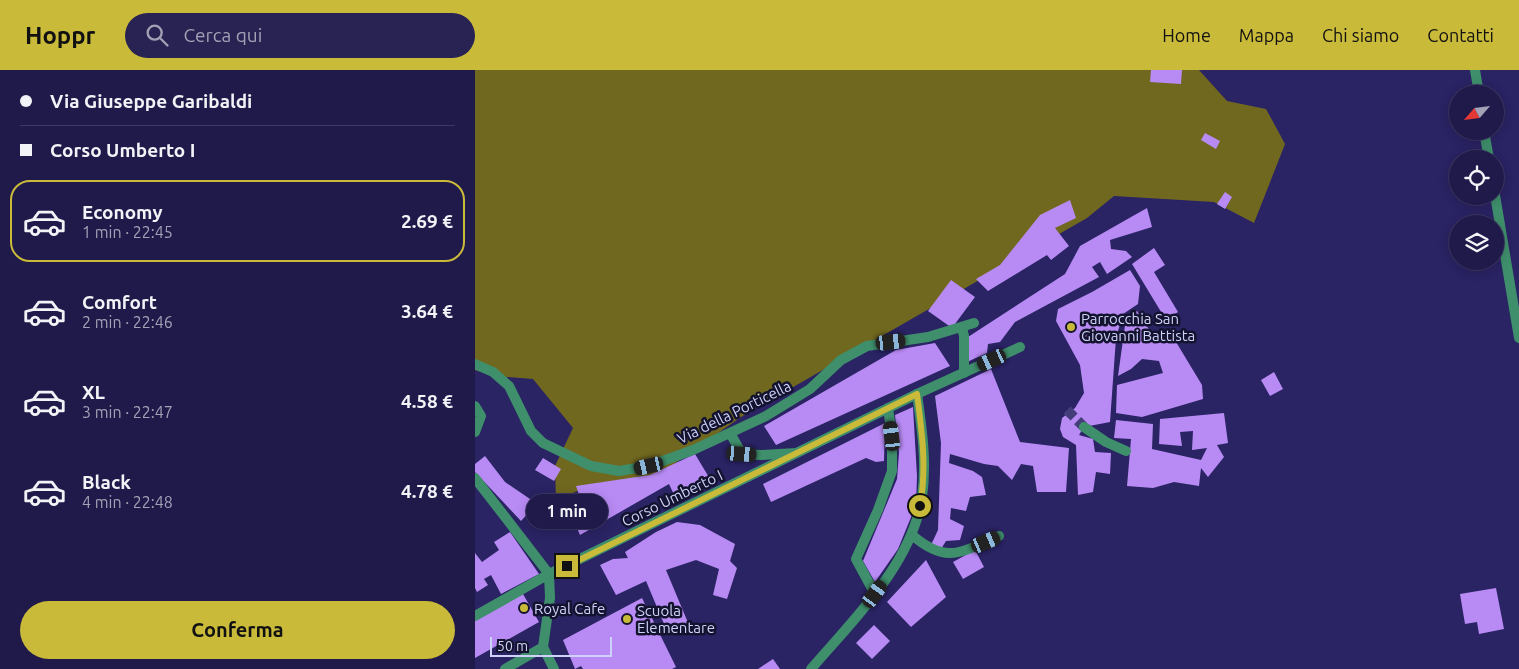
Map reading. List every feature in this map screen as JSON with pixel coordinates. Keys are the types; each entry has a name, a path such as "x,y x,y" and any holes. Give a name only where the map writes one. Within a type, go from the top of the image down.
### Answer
{"street":[{"path":"1475,70 1478,85"},
{"path":"1497,205 1519,338"},
{"name":"Via della Porticella","path":"475,364 493,372 509,386 531,431 538,439 548,446 602,469 619,471 649,466 693,450 766,416 811,389 836,364 867,346 928,337 963,328 974,323"},
{"path":"963,328 964,372"},
{"name":"Corso Umberto I","path":"475,616 549,574 917,394 1020,347"},
{"path":"811,669 875,594 895,566 911,535 920,506 924,481 924,444 917,394"},
{"path":"475,406 481,416 475,432"},
{"path":"875,594 856,559 878,510 892,471 892,436 889,408"},
{"path":"1084,427 1106,442 1126,450"},
{"path":"730,433 742,454 797,453"},
{"path":"475,478 549,574 551,598 543,647 554,669"},
{"path":"911,535 927,548 946,554 961,552 999,536"},
{"path":"505,669 543,647"}],"shaded area":[{"path":"475,70 1199,70 1227,101 1266,109 1285,144 1254,223 1214,202 1114,196 1087,218 741,417 627,497 587,487 556,500 555,466 573,428 533,379 494,376 475,370"}],"building":[{"path":"1151,70 1182,70 1181,84 1150,82"},
{"path":"1205,133 1220,141 1216,149 1201,140"},
{"path":"1225,192 1232,197 1225,209 1217,204"},
{"path":"1070,200 1076,218 1055,228 1069,246 1051,260 1047,255 988,291 976,279 1000,265 1040,215"},
{"path":"1147,208 1152,227 1110,240 1111,249 1126,251 1132,257 1107,274 1100,262 1092,267 1099,277 1015,322 1000,342 988,344 987,353 967,362 968,337 1065,274 1080,246"},
{"path":"1154,248 1165,265 1154,272 1178,312 1166,320 1132,264"},
{"path":"1130,270 1140,286 1138,304 1123,314 1116,338 1110,422 1084,427 1079,435 1093,439 1095,452 1111,453 1110,474 1096,472 1093,492 1078,495 1076,445 1063,437 1060,429 1062,418 1075,408 1084,393 1080,365 1056,321 1058,309"},
{"path":"951,280 975,297 952,328 928,311"},
{"path":"1137,311 1154,337 1170,332 1202,385 1203,399 1142,417 1116,413 1117,385 1163,373 1159,361 1142,359 1131,369 1118,376 1126,318"},
{"path":"935,343 950,366 776,445 764,426 896,350"},
{"path":"991,369 1020,442 1069,448 1066,492 1037,492 1033,466 1021,464 1012,480 998,466 950,454 949,463 973,471 982,477 986,495 970,497 966,511 951,508 950,519 964,526 960,540 946,541 941,549 930,547 938,530 941,443 935,396"},
{"path":"1274,372 1283,389 1270,396 1261,380"},
{"path":"913,407 917,476 916,505 898,549 875,582 863,561 897,479 899,453 895,415"},
{"path":"1224,413 1228,443 1217,445 1224,457 1208,477 1201,468 1199,486 1174,482 1153,488 1127,486 1131,439 1114,438 1116,420 1153,424 1152,449 1201,460 1207,448 1192,450 1193,431 1180,432 1182,446 1159,444 1160,419"},
{"path":"885,423 884,461 876,462 866,458 771,502 763,484"},
{"path":"695,454 710,479 676,499 669,484 580,535 570,512 583,506 576,486 650,475"},
{"path":"485,456 505,482 530,499 531,510 521,521 475,472 475,464"},
{"path":"543,458 561,469 554,481 535,470"},
{"path":"677,522 700,525 735,544 730,561 737,568 727,599 713,595 719,569 696,560 666,570 689,625 667,631 646,581 616,595 600,565 613,559 628,558 625,552 656,532"},
{"path":"510,532 539,574 501,594 491,575 484,579 488,585 477,592 475,588 475,553 482,562 499,550 494,542"},
{"path":"975,550 984,567 963,579 953,562"},
{"path":"926,560 946,597 911,627 887,602"},
{"path":"1496,588 1504,629 1479,634 1477,622 1465,624 1460,594"},
{"path":"523,594 539,622 475,658 475,621"},
{"name":"Scuola Elementare","path":"642,598 676,667 672,669 583,669 581,666 575,669 563,640"},
{"path":"874,625 890,641 872,659 856,643"},
{"path":"773,659 780,669 758,669"}],"tunnel":[{"path":"1067,410 1084,427"}],"place":[{"name":"Parrocchia San Giovanni Battista","path":"1071,327"},
{"name":"Royal Cafe","path":"524,608"},
{"name":"Scuola Elementare","path":"627,619"}],"route":[{"path":"567,566 917,394 924,444 924,481 920,506"}]}
